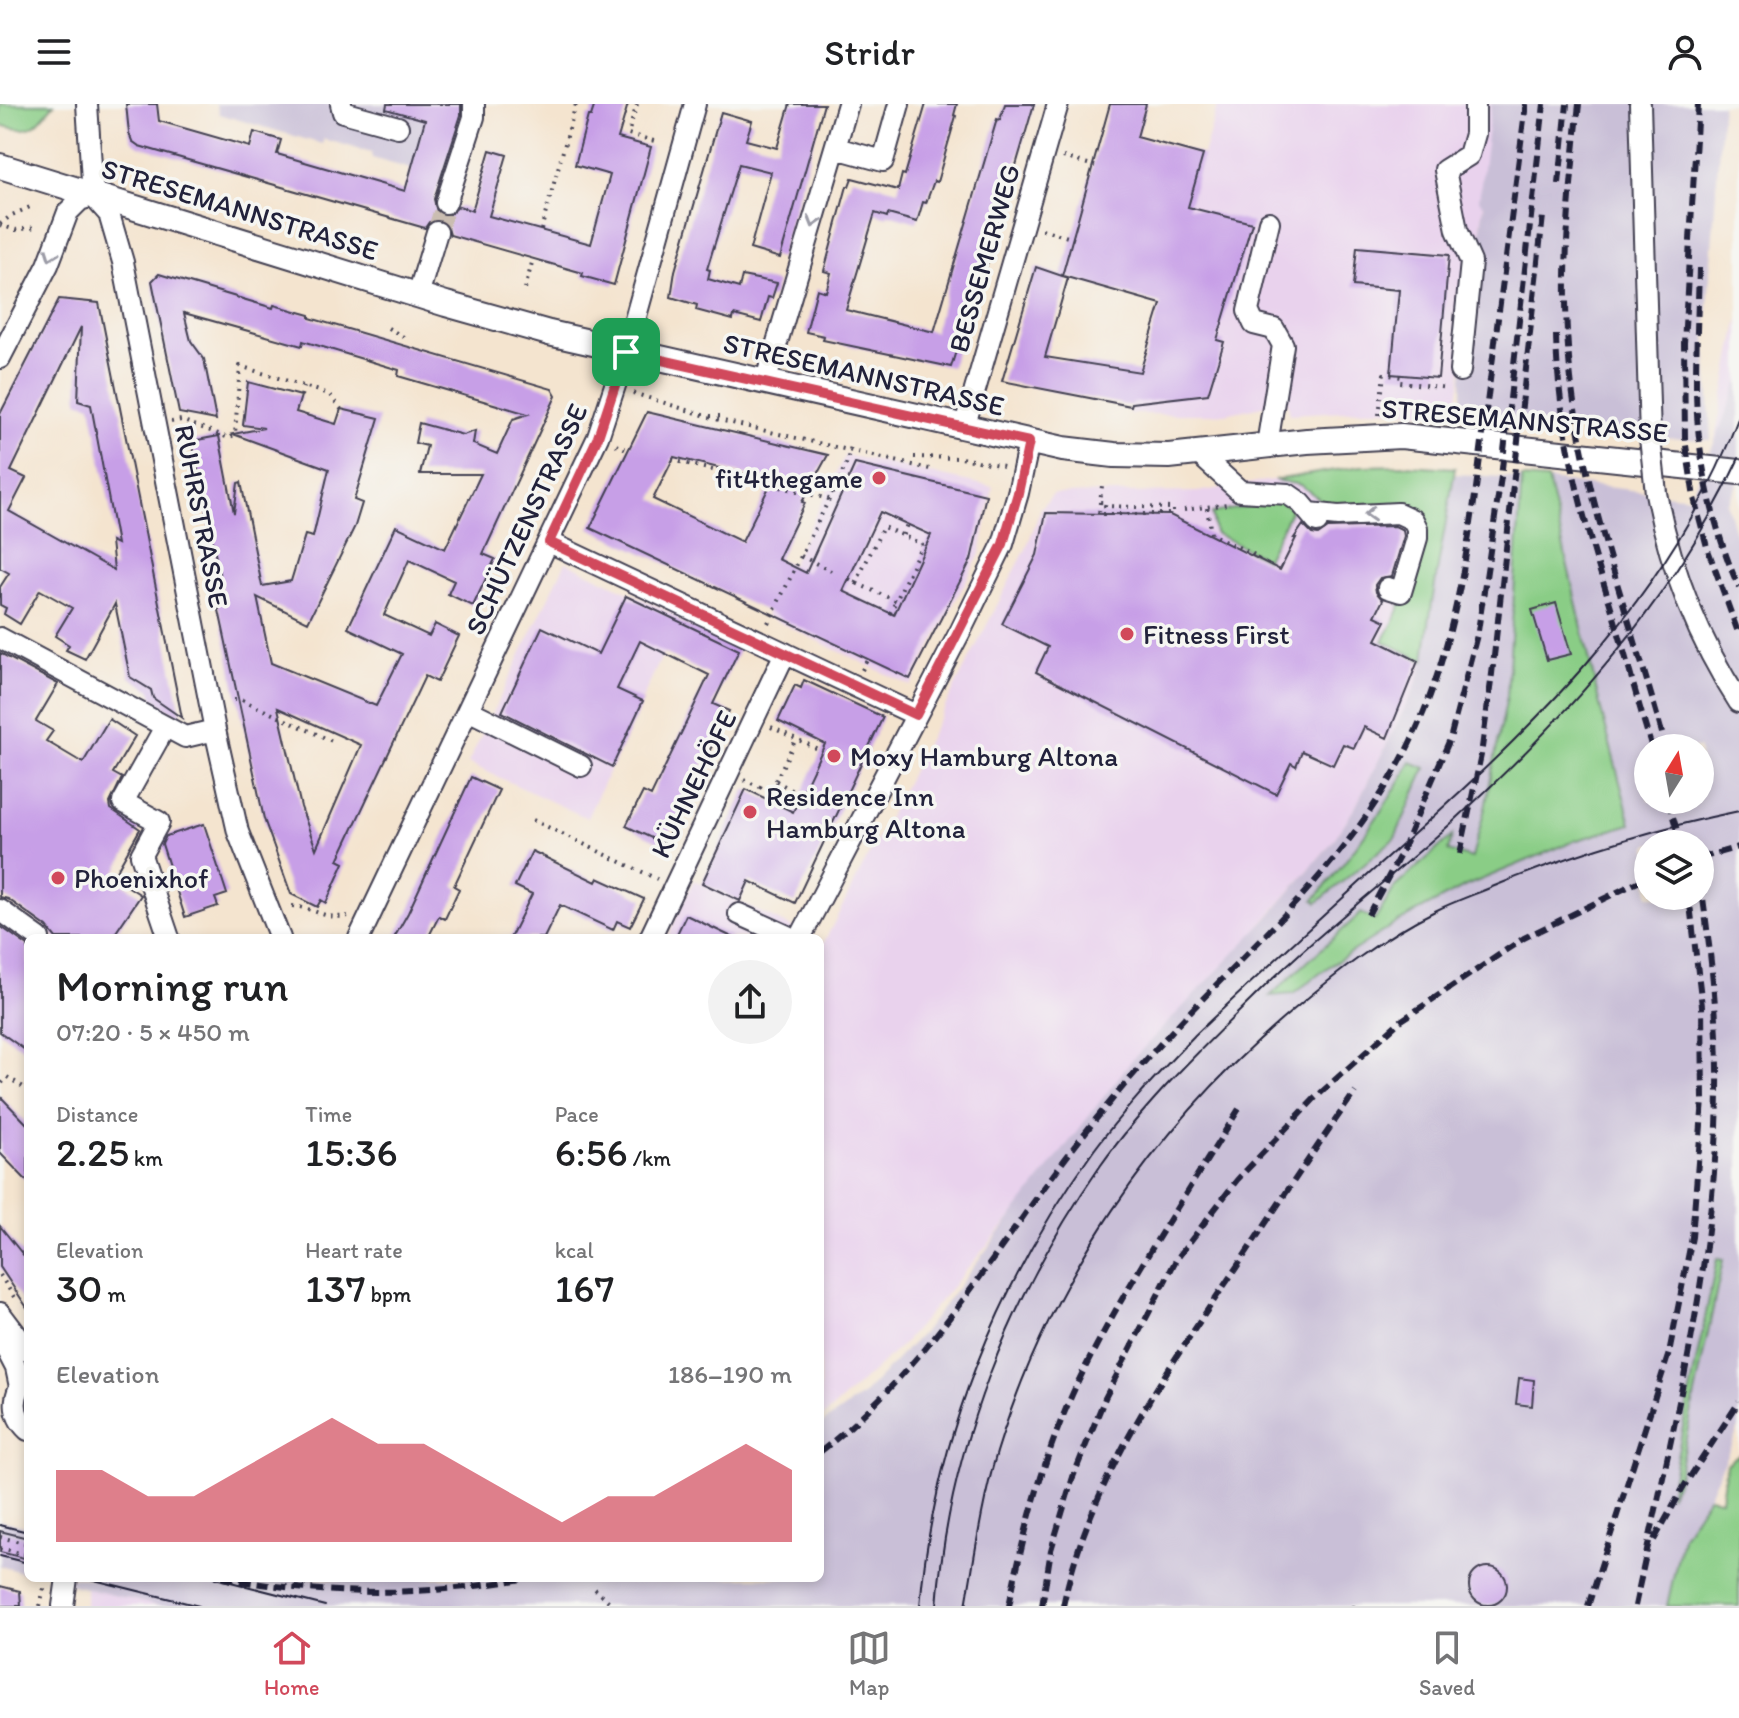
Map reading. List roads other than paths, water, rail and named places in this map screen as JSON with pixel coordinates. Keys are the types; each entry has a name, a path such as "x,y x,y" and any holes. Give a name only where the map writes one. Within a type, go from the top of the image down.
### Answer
{"main road":[{"name":"STRESEMANNSTRASSE","path":"0,166 418,295 626,352 1029,442 1114,455 1199,454 1380,435 1426,437 1739,472"}],"street":[{"name":"RUHRSTRASSE","path":"87,104 93,196 109,214 120,249 238,832 278,934"},
{"path":"341,104 343,112 398,127"},
{"path":"446,203 474,117 474,104"},
{"name":"SCHÜTZENSTRASSE","path":"361,934 598,437 626,352 695,104"},
{"path":"765,383 848,104"},
{"path":"836,148 883,161 899,104"},
{"name":"BESSEMERWEG","path":"964,428 1058,104"},
{"path":"1460,371 1471,262 1457,230 1445,170 1469,155 1475,134 1475,104"},
{"path":"1640,104 1650,438 1656,493 1664,536 1701,635 1739,702"},
{"path":"0,358 48,265 68,212 80,200 93,196"},
{"path":"1267,445 1283,345 1274,329 1254,324 1248,311 1269,222"},
{"path":"418,295 437,232"},
{"path":"802,934 1003,544 1029,442"},
{"path":"1199,454 1235,488 1252,494 1288,494 1314,517 1398,513 1413,520 1417,538 1401,592 1388,588"},
{"path":"549,542 916,715"},
{"path":"0,638 185,737 215,730"},
{"name":"KÜHNEHÖFE","path":"652,934 785,653"},
{"path":"468,710 581,766"},
{"path":"165,727 123,802 159,822 141,855 168,934"},
{"path":"0,910 33,934"},
{"path":"739,914 783,934"},
{"path":"0,1313 24,1345"},
{"path":"0,1337 24,1382 8,1410 24,1426"},
{"path":"63,1606 66,1582"}],"tunnel":[{"path":"437,232 446,203"}],"tram line":[{"path":"920,1606 939,1484 976,1366 1028,1255 1094,1150 1130,1105 1195,1035 1486,768 1587,663 1633,607 1674,547 1710,484 1739,416"},
{"path":"937,1606 955,1489 989,1375 1039,1266 1101,1165 1155,1098 1236,1015 1305,949 1456,819 1539,739 1578,696 1651,607 1684,559 1739,458"},
{"path":"966,1606 983,1509 997,1452 1019,1388 1046,1326 1077,1267 1152,1156 1242,1056 1343,970 1378,944 1435,911 1586,852 1647,833 1739,811"},
{"path":"0,1525 24,1531"},
{"path":"0,1556 24,1562"},
{"path":"102,1582 199,1606"},
{"path":"231,1582 325,1606"}],"railway":[{"path":"824,1448 899,1378 966,1296 1059,1167 1115,1096 1344,847 1388,783 1412,739 1446,647 1467,550 1526,104"},
{"path":"1368,915 1400,855 1450,739 1478,631 1501,477 1544,104"},
{"path":"1559,184 1567,104"},
{"path":"1579,104 1566,263 1567,327 1575,409 1596,507 1662,734"},
{"path":"1698,104 1684,343 1685,439 1694,498 1707,547 1739,635"},
{"path":"1460,854 1481,755 1492,674 1543,216"},
{"path":"1699,268 1696,385 1702,463 1721,540 1739,588"},
{"path":"1556,335 1561,401 1580,499 1648,734"},
{"path":"1672,814 1677,830"},
{"path":"1714,854 1739,847"},
{"path":"1042,1606 1051,1550 1073,1477 1105,1398 1176,1260 1237,1180 1315,1098 1399,1022 1524,938 1634,884"},
{"path":"1588,1606 1669,1353 1692,1237 1703,1100 1702,1006 1691,910"},
{"path":"1635,1606 1677,1414 1709,1220 1718,1090 1717,1037 1704,910"},
{"path":"1063,1606 1091,1515 1133,1429 1183,1347 1355,1092"},
{"path":"1009,1606 1036,1493 1077,1384 1135,1277 1242,1104"},
{"path":"1654,1540 1686,1483 1739,1402"},
{"path":"247,1582 374,1592 451,1589 502,1582"}],"place":[{"name":"fit4thegame","path":"879,478"},
{"name":"Fitness First","path":"1127,634"},
{"name":"Moxy Hamburg Altona","path":"834,756"},
{"name":"Residence Inn Hamburg Altona","path":"750,812"},
{"name":"Phoenixhof","path":"58,878"}]}
